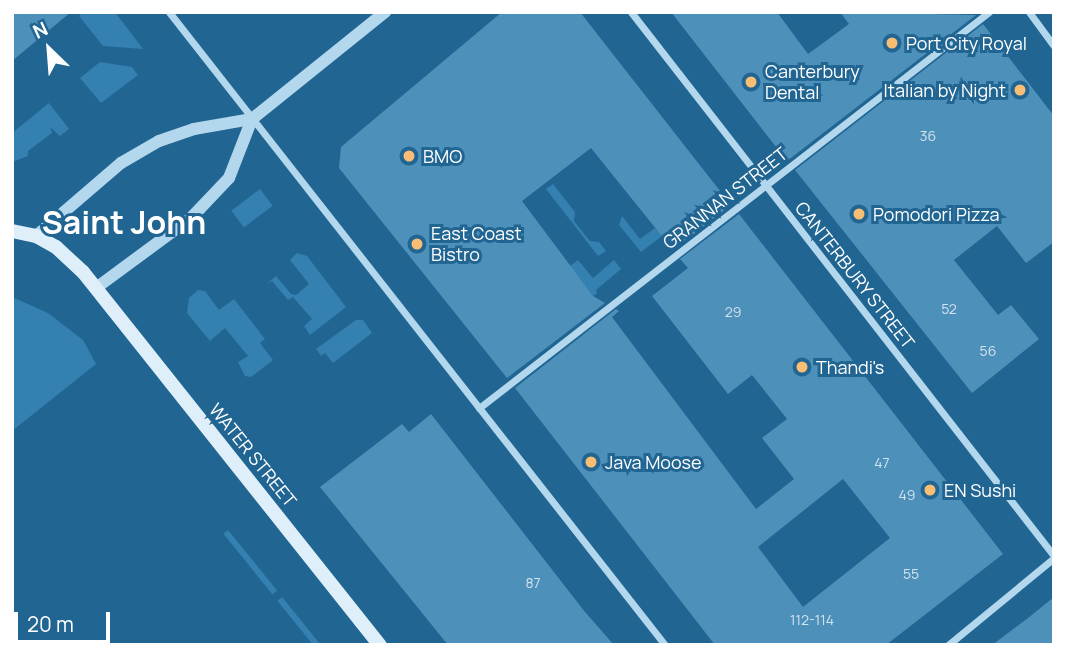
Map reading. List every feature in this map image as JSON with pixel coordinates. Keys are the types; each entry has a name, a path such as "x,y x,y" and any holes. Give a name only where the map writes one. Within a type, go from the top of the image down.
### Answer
{"main road":[{"path":"12,231 36,236"},
{"name":"WATER STREET","path":"36,236 70,258 96,288 380,645"}],"street":[{"path":"169,12 665,645"},
{"path":"36,236 121,163 159,141 194,129 252,119 385,12"},
{"name":"CANTERBURY STREET","path":"631,12 1054,557"},
{"name":"GRANNAN STREET","path":"479,408 989,12"},
{"path":"1029,12 1054,46"},
{"path":"96,288 191,218 229,178 252,119"},
{"path":"948,645 1054,557"}],"shaded area":[{"path":"83,12 115,12 143,49 103,46 79,16"},
{"path":"100,62 132,67 138,75 101,103 80,78"},
{"path":"49,103 69,129 60,136 50,127 52,133 28,151 28,156 12,162 12,133"},
{"path":"553,184 575,212 574,221 590,241 599,242 606,251 598,256 546,189"},
{"path":"260,189 273,206 244,227 231,211"},
{"path":"622,216 640,239 655,228 662,236 641,252 619,225"},
{"path":"297,253 307,256 346,307 310,335 304,326 312,319 293,297 288,300 272,281 266,284 276,276 291,294 296,295 309,284 290,260"},
{"path":"578,260 593,278 614,260 621,269 596,290 597,293 593,296 570,266"},
{"path":"198,290 205,291 219,310 234,299 265,339 260,343 273,360 251,377 245,376 238,362 248,356 225,328 210,341 187,313 189,298"},
{"path":"12,297 48,313 83,340 96,364 12,431"},
{"path":"356,320 363,320 372,333 333,363 325,353 321,356 316,349"},
{"path":"228,530 277,591 272,594 223,534"},
{"path":"282,597 321,645 313,645 277,601"}],"building":[{"path":"12,12 71,12 12,61"},
{"path":"502,12 580,12 731,205 673,250 591,148 522,201 593,296 605,303 507,378 339,168 341,147"},
{"path":"671,12 777,12 808,54 849,24 840,12 976,15 787,161"},
{"path":"983,24 1054,116 1054,242 1026,263 997,226 954,260 998,315 1011,305 1039,339 972,393 795,170"},
{"path":"739,214 1003,554 886,645 715,645 515,388 616,309 619,311 612,317 756,509 794,479 762,438 787,419 752,375 728,394 652,296 688,268 680,259","holes":["843,479 890,538 803,607 758,547"]},
{"path":"431,414 585,612 614,645 448,645 320,487 402,424 409,432"},
{"path":"1054,597 1054,645 992,645 1028,618"}],"place":[{"name":"Port City Royal","path":"892,43"},
{"name":"Canterbury Dental","path":"751,82"},
{"name":"Italian by Night","path":"1020,90"},
{"name":"BMO","path":"409,156"},
{"name":"Pomodori Pizza","path":"859,214"},
{"name":"East Coast Bistro","path":"417,244"},
{"name":"Thandi's","path":"802,367"},
{"name":"Java Moose","path":"591,462"},
{"name":"EN Sushi","path":"930,490"}],"district":[{"name":"Saint John","path":"124,222"}]}
